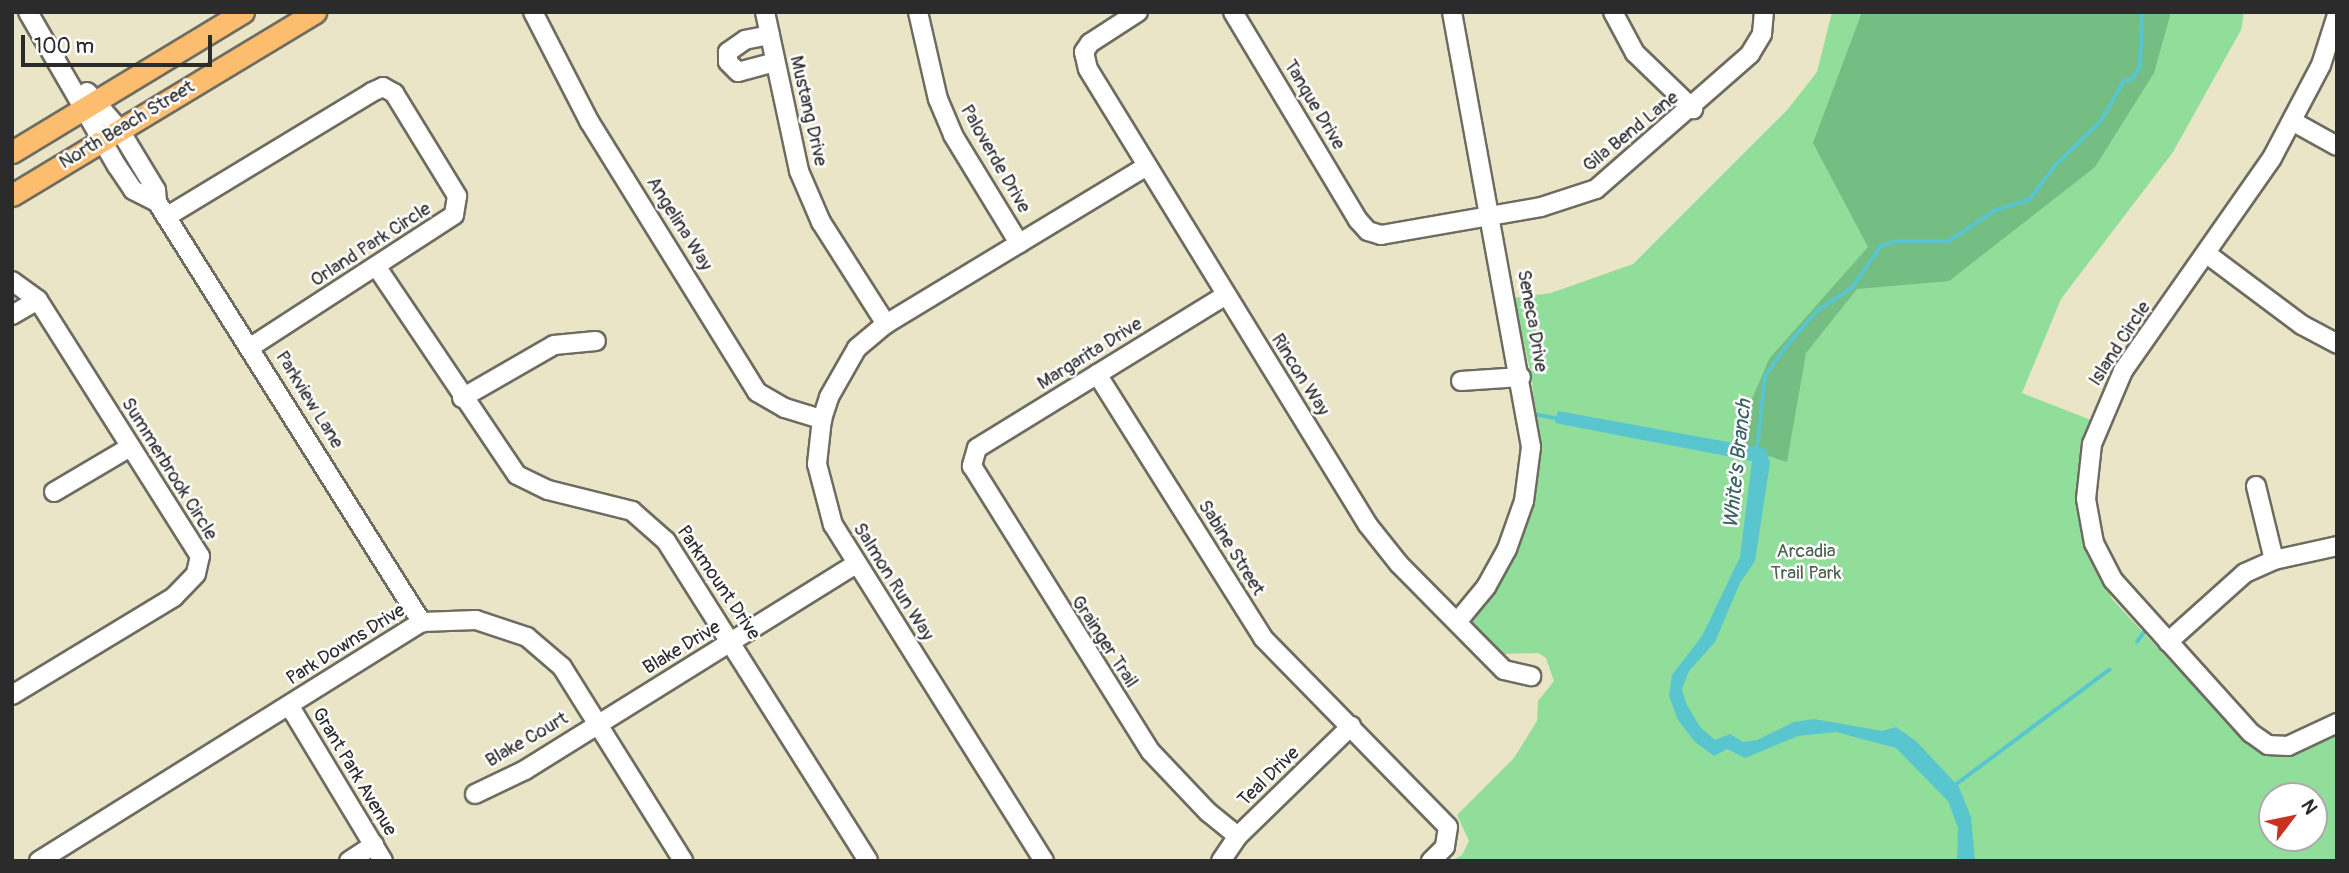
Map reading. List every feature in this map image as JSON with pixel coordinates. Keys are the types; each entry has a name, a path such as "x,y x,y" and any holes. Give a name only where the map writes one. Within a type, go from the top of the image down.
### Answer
{"main road":[{"name":"North Beach Street","path":"12,195 315,12"},
{"name":"North Beach Street","path":"12,152 232,15"}],"street":[{"name":"Parkview Lane","path":"28,12 110,134 133,190 161,209 251,347 422,622"},
{"name":"Mustang Drive","path":"765,12 799,171 821,222 886,324"},
{"name":"Paloverde Drive","path":"919,12 938,99 953,135 1019,243"},
{"name":"Rincon Way","path":"1139,12 1094,39 1084,52 1088,68 1368,525 1504,670 1531,676"},
{"name":"Tanque Drive","path":"1233,12 1358,220"},
{"name":"Seneca Drive","path":"1452,12 1521,377 1531,447 1524,501 1486,587 1457,622"},
{"path":"1614,12 1635,53 1693,108"},
{"name":"Gila Bend Lane","path":"1358,220 1367,232 1381,235 1573,199 1596,189 1693,108 1750,54 1762,34 1764,12"},
{"name":"Angelina Way","path":"533,13 590,121 757,392 785,408 822,419"},
{"name":"Island Circle","path":"2337,15 2320,65 2292,121 2207,254 2123,371 2105,406 2088,460 2086,499 2094,543 2113,580 2251,733 2278,747 2298,743 2337,723"},
{"path":"769,35 745,40 728,52 728,62 738,72 775,62"},
{"name":"Orland Park Circle","path":"161,209 383,87 394,93 457,196 454,215 251,347"},
{"path":"2292,121 2337,146"},
{"name":"Salmon Run Way","path":"1044,861 833,525 817,464 822,419 829,397 857,348 886,324 1147,166"},
{"path":"2207,254 2302,325 2337,344"},
{"name":"Parkmount Drive","path":"376,266 462,398 517,475 548,490 632,511 648,522 666,541 733,642 868,861"},
{"name":"Summerbrook Circle","path":"12,281 38,300 200,556 196,575 174,597 12,695"},
{"name":"Margarita Drive","path":"977,448 1226,295"},
{"path":"12,315 38,300"},
{"path":"462,398 554,345 596,341"},
{"name":"Sabine Street","path":"1097,374 1263,638 1448,827 1445,847 1431,861"},
{"path":"1461,381 1521,377"},
{"path":"54,492 130,447"},
{"name":"Grainger Trail","path":"977,448 972,466 978,482 1151,752 1208,812 1238,836"},
{"path":"2256,486 2274,560"},
{"path":"2168,642 2235,580 2274,560 2337,546"},
{"name":"Blake Drive","path":"600,722 856,565"},
{"name":"Park Downs Drive","path":"39,861 422,622 476,620 527,637 562,667 600,722 683,861"},
{"name":"Grant Park Avenue","path":"289,705 378,853"},
{"name":"Blake Court","path":"475,794 525,770 600,722"},
{"name":"Teal Drive","path":"1221,861 1238,836 1350,726"},
{"path":"349,861 378,853"}],"green space":[{"name":"Arcadia Trail Park","path":"1832,12 2244,12 2241,30 2173,152 2061,299 2022,393 2091,420 2077,476 2081,532 2112,599 2246,742 2266,755 2290,757 2337,733 2337,861 1452,861 1462,855 1469,841 1457,815 1514,758 1537,721 1538,701 1554,681 1546,658 1538,653 1503,654 1473,626 1473,618 1509,560 1536,427 1532,379 1514,298 1551,293 1633,264 1788,109 1817,72"},
{"path":"1862,12 2171,12 2154,73 2095,167 1949,281 1857,289 1806,353 1787,462 1733,444 1769,359 1868,247 1813,143"}],"water":[{"path":"1558,411 1766,449 1770,463 1755,561 1740,583 1715,642 1689,671 1682,689 1686,703 1700,727 1715,740 1730,734 1743,742 1757,740 1794,722 1814,719 1882,731 1896,727 1916,741 1959,787 1971,817 1975,861 1957,861 1958,828 1948,801 1896,748 1836,732 1798,736 1745,758 1727,749 1714,756 1695,742 1678,720 1669,696 1672,675 1702,636 1740,557 1752,461 1555,423"}],"waterway":[{"name":"White's Branch","path":"1757,450 1765,376 1818,310 1852,288 1881,246 1897,241 1949,241 1996,210 2029,200 2055,166 2101,121 2124,81 2132,79 2140,67 2142,12"},
{"path":"1534,414 1560,419"},
{"path":"2137,642 2145,631"},
{"path":"1954,786 2109,670"}]}
